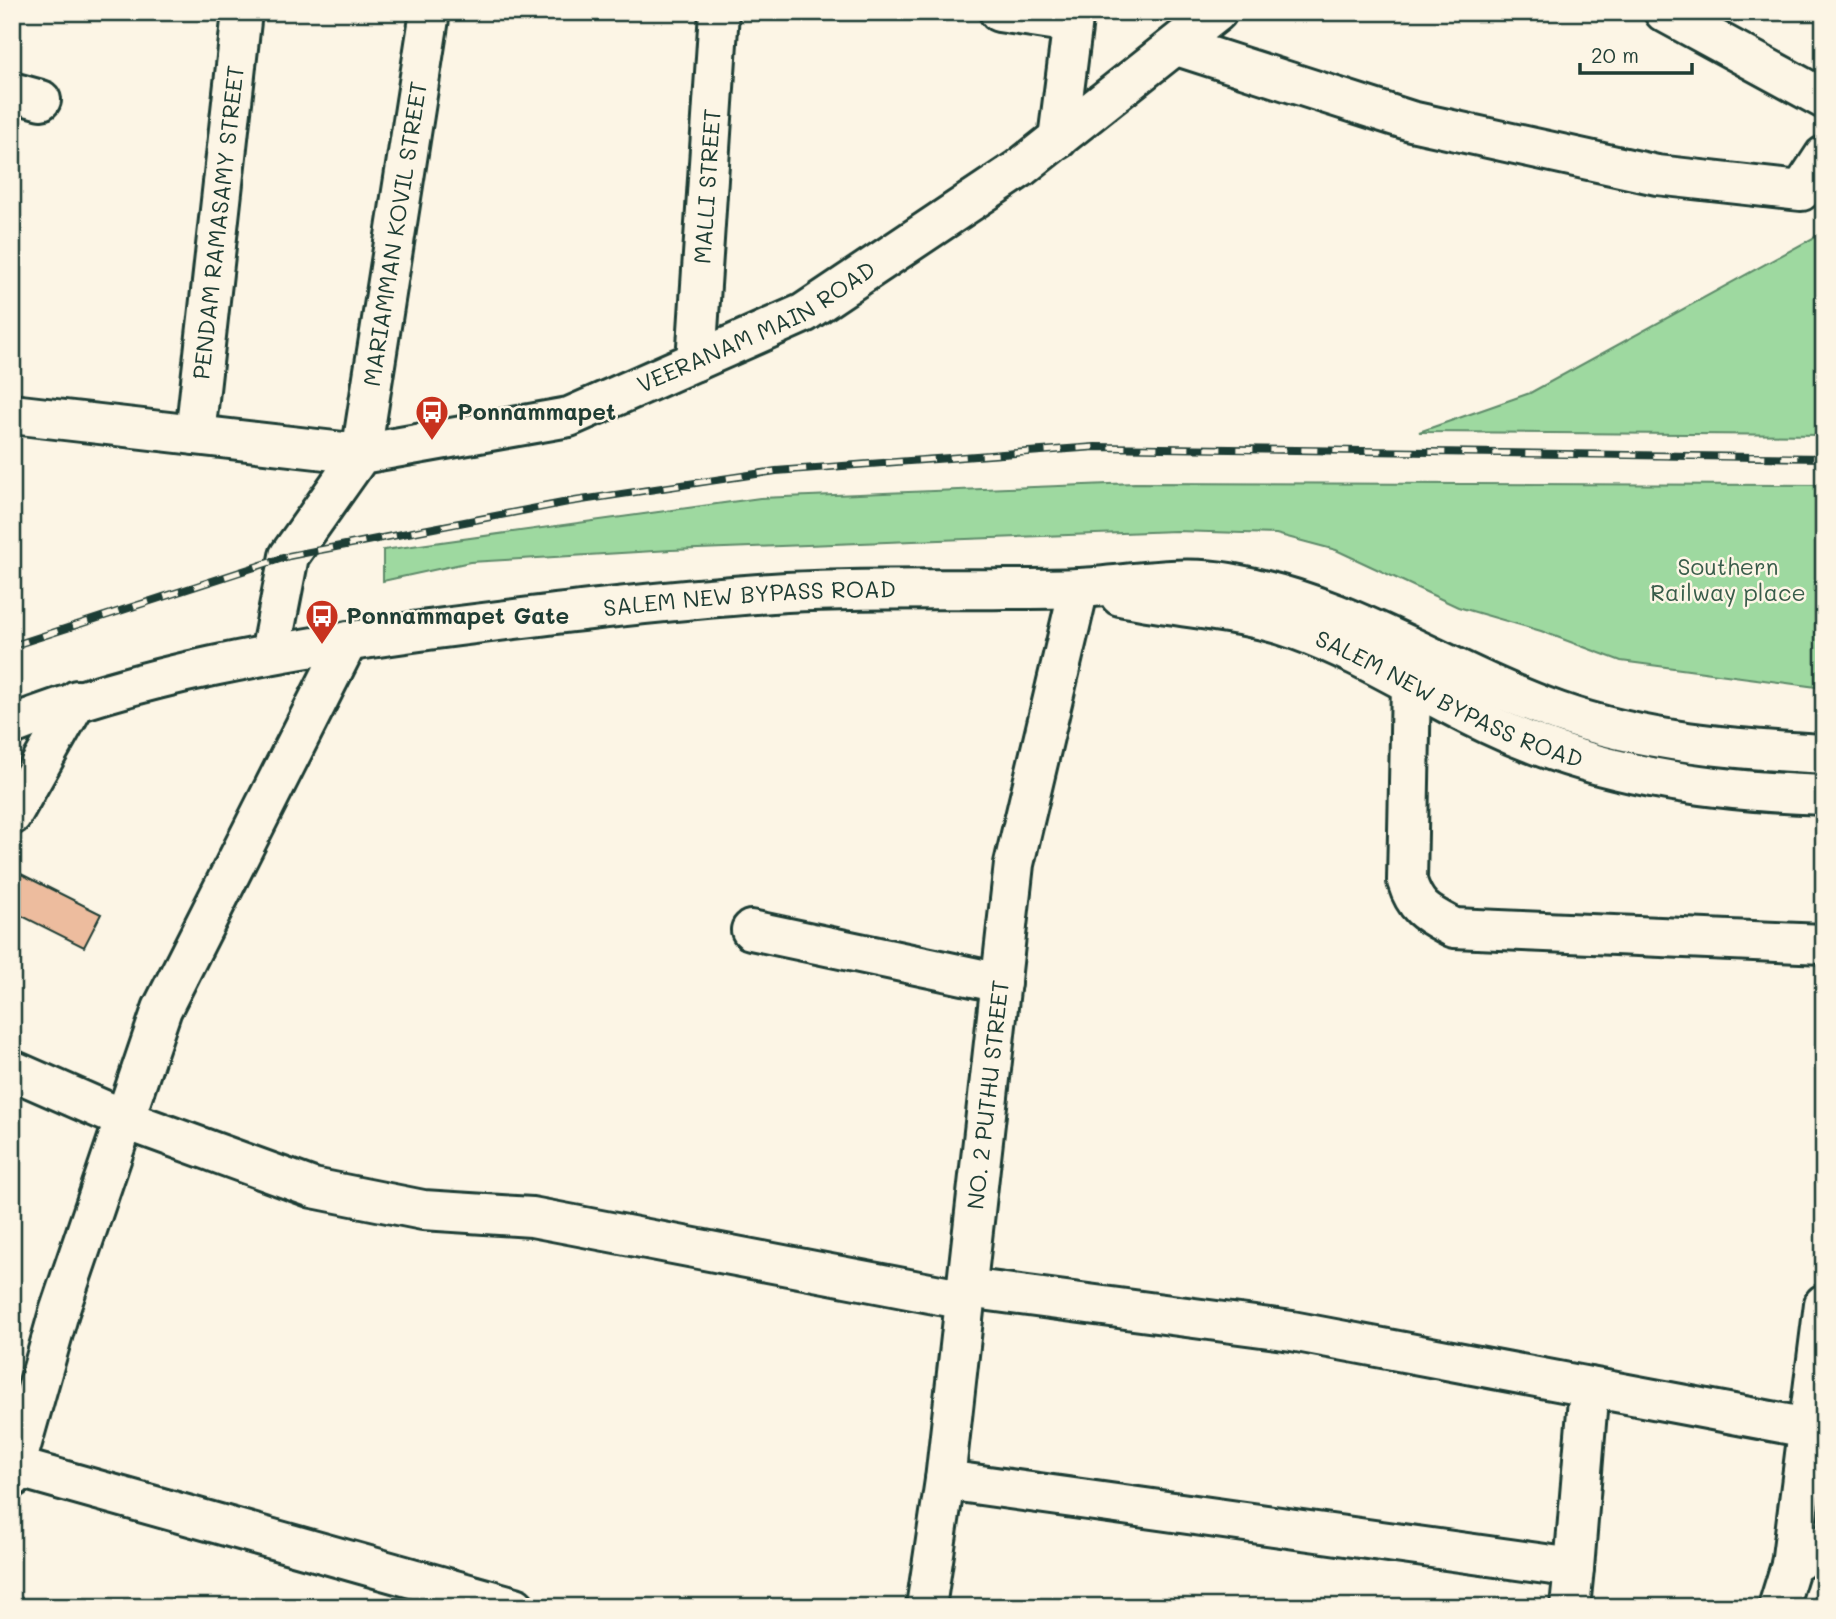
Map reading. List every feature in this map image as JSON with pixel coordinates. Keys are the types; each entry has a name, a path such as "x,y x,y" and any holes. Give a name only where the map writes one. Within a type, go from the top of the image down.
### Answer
{"street":[{"name":"PENDAM RAMASAMY STREET","path":"195,435 242,12"},
{"name":"MARIAMMAN KOVIL STREET","path":"361,454 430,12"},
{"name":"MALLI STREET","path":"696,361 719,12"},
{"path":"999,12 1073,17 1058,139"},
{"name":"VEERANAM MAIN ROAD","path":"12,414 361,454 569,417 804,313 1058,139 1217,12"},
{"path":"1664,12 1824,99"},
{"path":"1177,46 1411,121 1657,175 1801,191 1824,156"},
{"path":"270,654 289,556 361,454"},
{"name":"SALEM NEW BYPASS ROAD","path":"12,725 77,700 270,654 597,607 778,593 1079,588 1177,579 1224,582 1280,593 1322,606 1503,690 1559,712 1613,728 1672,741 1738,750 1824,754"},
{"name":"SALEM NEW BYPASS ROAD","path":"1079,588 1169,606 1233,615 1296,630 1546,750 1605,768 1696,785 1824,795"},
{"name":"NO. 2 PUTHU STREET","path":"926,1607 945,1480 1014,864 1079,588"},
{"path":"348,641 162,1009 59,1312 14,1471 515,1607"},
{"path":"1411,684 1407,881 1413,902 1432,916 1454,928 1824,944"},
{"path":"12,815 77,700"},
{"path":"751,930 1001,983"},
{"path":"12,1070 126,1120 313,1188 423,1210 532,1217 967,1294 1292,1331 1808,1428"},
{"path":"1778,1607 1791,1565 1824,1304"},
{"path":"1570,1607 1589,1387"},
{"path":"945,1480 1574,1568"},
{"path":"1791,1565 1824,1545"}],"green space":[{"path":"1824,232 1824,435 1419,432 1530,393"},
{"name":"Southern Railway place","path":"1135,483 1824,485 1824,688 1621,661 1541,631 1458,607 1336,550 1276,534 1176,531 671,550 470,562 383,581 383,550 760,498"}],"building":[{"path":"17,872 101,914 84,947 12,911 12,881"}],"railway":[{"path":"12,646 289,556 568,502 776,471 1095,447 1824,458"}],"place":[{"name":"Ponnammapet","path":"432,442"},
{"name":"Ponnammapet Gate","path":"322,646"}]}
